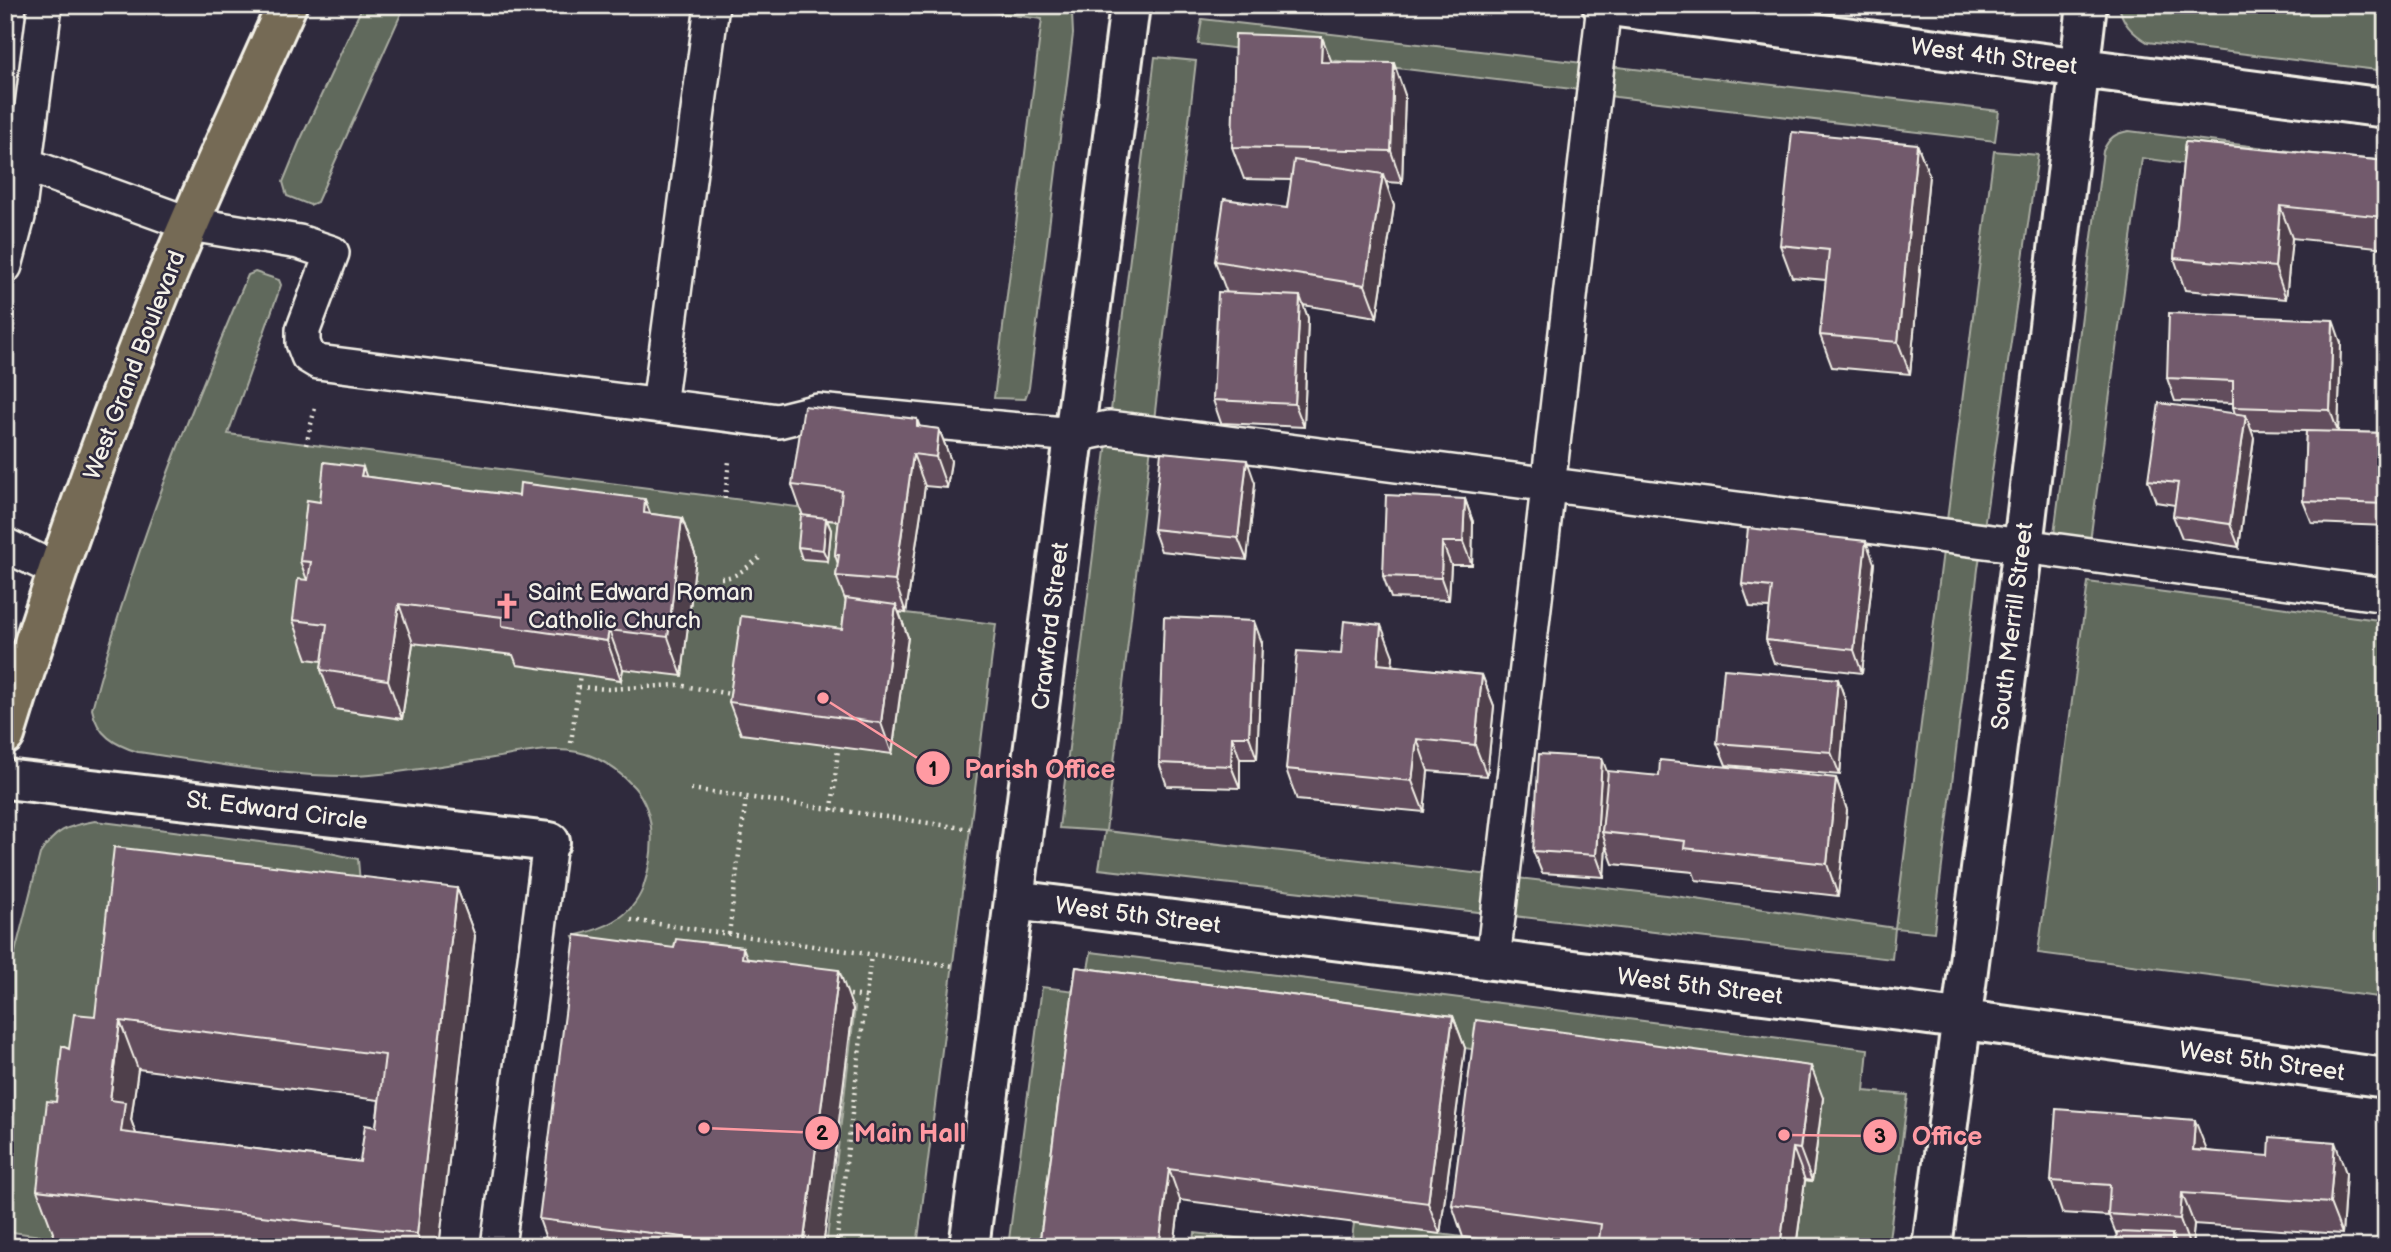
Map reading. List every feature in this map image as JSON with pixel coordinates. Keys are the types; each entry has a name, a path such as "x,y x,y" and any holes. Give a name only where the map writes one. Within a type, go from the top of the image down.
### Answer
{"main road":[{"name":"West Grand Boulevard","path":"5,734 57,570 115,408 190,224 287,5"}],"street":[{"name":"Crawford Street","path":"969,1247 1130,5"},
{"name":"West 4th Street","path":"1603,5 2386,108"},
{"name":"South Merrill Street","path":"1933,1247 2023,546 2087,5"},
{"name":"St. Edward Circle","path":"5,779 550,842"},
{"name":"West 5th Street","path":"1014,900 1962,1019 2386,1078"}],"lane":[{"path":"5,266 18,217 45,5"},
{"path":"659,406 712,5"},
{"path":"1493,960 1603,5"},
{"path":"24,164 190,224 299,242 332,253 303,330 303,343 308,356 318,362 778,421 818,411 1074,435 1109,428 2023,546 2386,596"},
{"path":"5,545 57,570"},
{"path":"498,1247 550,842"}],"path":[{"path":"721,578 731,578 761,557"},
{"path":"571,743 580,674"},
{"path":"579,687 608,689 678,685 744,697"},
{"path":"832,810 838,749"},
{"path":"691,789 970,829"},
{"path":"729,934 746,798"},
{"path":"631,920 953,966"},
{"path":"836,1247 871,955"},
{"path":"841,994 866,997"}],"green space":[{"path":"363,5 405,5 317,202 310,205 287,196 283,182"},
{"path":"939,5 1067,5 1072,13 1073,34 1029,388 1025,399 994,398 1042,19"},
{"path":"2119,5 2386,5 2386,71 2147,42 2129,27"},
{"path":"1202,19 1999,111 1995,141 1616,97 1572,89 1198,44"},
{"path":"1155,57 1196,61 1106,831 1675,896 1895,928 1892,959 1099,869 1105,831 1059,828"},
{"path":"2129,131 2386,163 2386,191 2142,158 2088,556 2052,550 2103,151 2113,137"},
{"path":"1994,151 2038,155 1978,569 1934,932 1895,928"},
{"path":"255,272 279,280 281,285 228,434 805,508 803,517 854,523 906,613 996,624 917,1247 826,1247 855,1007 590,972 573,936 605,926 631,908 643,888 650,863 652,836 642,798 626,778 607,764 583,753 556,750 371,775 301,774 138,752 108,738 98,726 92,709 142,544 182,435 248,275"},
{"path":"2088,582 2386,621 2386,998 2038,953"},
{"path":"95,821 307,848 358,859 360,883 132,896 64,1150 55,1238 5,1231 5,992 40,854 51,839 63,830"},
{"path":"1091,952 1868,1049 1864,1091 1908,1095 1888,1247 1796,1247 1805,1180 1811,1181 1488,1052 1465,1048 1055,1247 1008,1247 1042,987 1084,992"},
{"path":"1354,1223 1540,1247 1351,1247"},
{"path":"1195,1233 1309,1247 1193,1247"}],"building":[{"path":"1235,34 1322,37 1321,62 1394,63 1391,151 1232,147"},
{"path":"1792,132 1917,144 1898,342 1820,335 1829,250 1780,245"},
{"path":"2185,142 2386,161 2383,217 2280,206 2275,267 2174,258"},
{"path":"1294,160 1383,174 1365,285 1215,261 1224,199 1287,208"},
{"path":"1218,292 1300,296 1295,404 1213,400"},
{"path":"2169,313 2333,320 2330,410 2233,407 2233,381 2167,378"},
{"path":"2159,403 2246,415 2230,524 2173,516 2178,483 2148,480"},
{"path":"804,406 917,419 917,426 939,429 936,457 913,454 895,581 836,576 839,555 835,555 842,491 792,485"},
{"path":"2306,431 2386,433 2386,504 2303,501"},
{"path":"1161,452 1247,460 1238,538 1153,529"},
{"name":"Saint Edward Roman Catholic Church","path":"324,462 363,467 361,476 519,496 520,483 645,499 644,513 682,518 668,637 609,630 607,641 502,626 502,617 399,604 388,680 321,670 327,624 293,620 298,579 308,580 311,562 300,561 307,500 320,502"},
{"path":"1386,495 1465,499 1463,542 1442,542 1441,578 1383,576"},
{"path":"801,515 826,518 823,550 798,547"},
{"path":"1748,528 1866,541 1854,650 1766,640 1772,587 1742,584"},
{"path":"846,598 896,605 881,723 729,702 741,616 842,629"},
{"path":"1164,617 1254,621 1249,736 1232,736 1231,766 1159,763"},
{"path":"1344,621 1381,625 1378,664 1482,675 1475,745 1417,739 1412,781 1286,769 1297,651 1341,654"},
{"path":"1724,669 1838,679 1831,752 1717,743"},
{"path":"1539,754 1602,758 1596,855 1533,851"},
{"path":"1660,760 1836,778 1827,864 1684,848 1685,841 1602,832 1608,771 1659,776"},
{"path":"114,847 457,888 417,1234 37,1190 47,1101 56,1102 62,1046 69,1049 74,1014 95,1016","holes":["120,1021 385,1055 376,1127 365,1125 360,1162 121,1132 125,1102 110,1100"]},
{"path":"575,935 674,948 676,939 743,947 742,958 839,970 803,1247 762,1247 539,1219"},
{"path":"1076,967 1453,1016 1428,1203 1169,1169 1159,1247 1039,1247"},
{"path":"1476,1020 1811,1066 1800,1149 1793,1148 1780,1247 1598,1247 1601,1224 1452,1205"},
{"path":"2056,1109 2195,1120 2193,1150 2269,1156 2270,1137 2335,1142 2330,1203 2182,1193 2180,1219 2108,1214 2110,1185 2051,1181"},
{"path":"2117,1232 2172,1234 2172,1247 2027,1247 2028,1241 2116,1244"}],"place":[{"name":"Saint Edward Roman Catholic Church","path":"507,606"},
{"name":"Parish Office","path":"823,698"},
{"name":"Main Hall","path":"704,1128"},
{"name":"Office","path":"1784,1135"}]}
